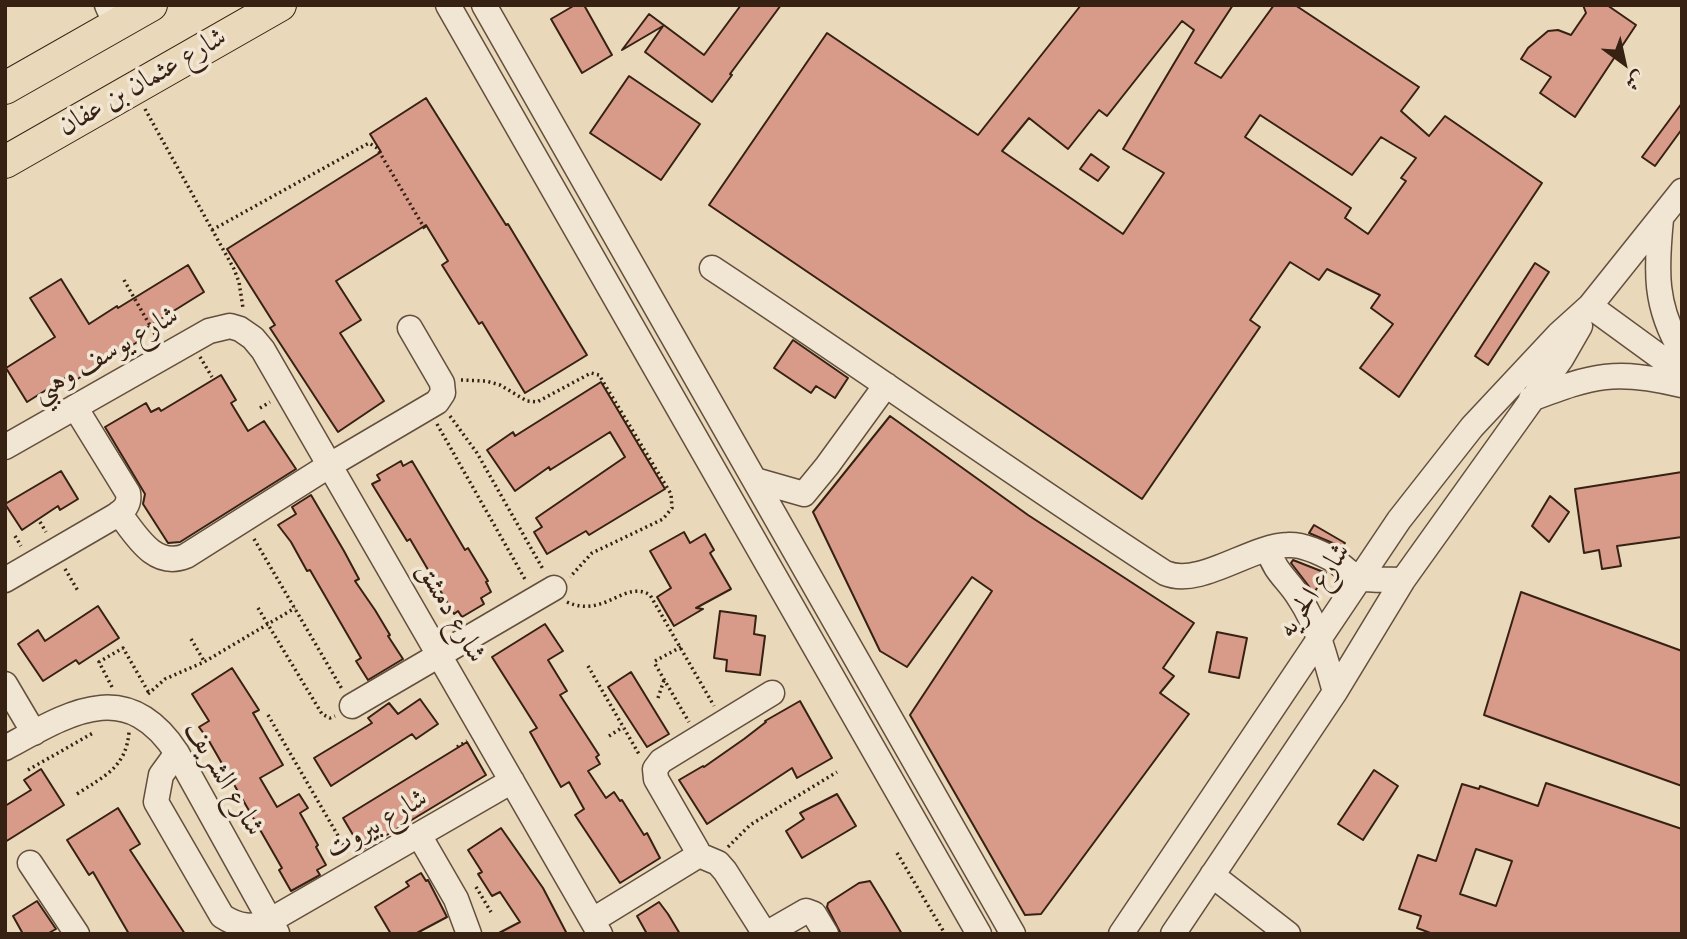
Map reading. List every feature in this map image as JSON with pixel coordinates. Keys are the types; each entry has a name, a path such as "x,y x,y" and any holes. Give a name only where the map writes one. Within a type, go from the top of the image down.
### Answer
{"main road":[{"path":"5,88 111,15 151,5"},
{"name":"شارع عثمان بن عفان","path":"5,162 280,5"}],"street":[{"path":"448,5 979,934"},
{"path":"484,5 1013,934"},
{"path":"521,134 548,117"},
{"path":"558,198 586,184"},
{"name":"شارع الحريه","path":"1121,934 1399,520 1472,426 1590,306 1682,191"},
{"path":"1661,219 1657,286 1668,327 1682,352"},
{"path":"712,268 1049,498 1165,573 1177,578 1193,575 1268,549 1289,545 1307,548 1334,560 1358,578 1403,580"},
{"path":"1590,306 1682,373"},
{"name":"شارع الحريه","path":"1173,934 1335,692 1403,580 1571,343 1590,306"},
{"name":"شارع يوسف وهبي","path":"5,447 209,331 230,327 240,329"},
{"path":"119,513 154,554 175,560 186,556 330,465 435,397 410,328"},
{"name":"شارع دمشق","path":"240,329 259,344 596,927"},
{"path":"1531,399 1588,379 1609,375 1631,375 1682,385"},
{"path":"755,480 804,494 886,385"},
{"path":"5,580 119,513 126,506 128,493 75,407"},
{"path":"1268,549 1272,563 1300,598 1319,638 1335,692"},
{"path":"352,706 545,593"},
{"path":"5,684 34,733"},
{"path":"772,693 661,761 655,769 656,779 697,850 730,878 765,934 806,911 814,914 826,934"},
{"path":"5,748 83,709 101,707 133,712"},
{"name":"شارع الشريف","path":"133,712 153,724 177,752 274,927"},
{"path":"872,747 898,732"},
{"path":"177,752 161,775 156,803 222,916 246,927 274,927"},
{"name":"شارع بيروت","path":"274,927 358,870 512,781"},
{"path":"908,810 934,795"},
{"path":"419,835 456,899 469,934"},
{"path":"596,927 707,859"},
{"path":"30,863 73,932"},
{"path":"1212,875 1288,934"}],"path":[{"path":"133,89 239,282 243,309 240,329"},
{"path":"212,230 369,143 377,148 425,229"},
{"path":"124,281 166,355"},
{"path":"435,397 456,380 486,381 527,401 537,402 595,373 601,378 671,494 672,508 663,519 592,553 570,578 545,593"},
{"path":"435,397 470,442 545,593"},
{"path":"435,397 545,593 569,603 589,607 631,591 644,591 654,600 724,723"},
{"path":"243,520 352,706 330,718 322,715 258,608"},
{"path":"133,712 166,679 204,662 295,608"},
{"path":"191,639 204,662"},
{"path":"681,647 655,662 699,738"},
{"path":"77,794 115,768 128,743 133,712 124,648 101,659 99,663 133,712"},
{"path":"588,666 638,754 655,769"},
{"path":"658,698 664,679"},
{"path":"268,715 358,870"},
{"path":"609,736 623,727"},
{"path":"28,770 82,737 97,732"},
{"path":"707,859 740,833 837,772"},
{"path":"897,853 944,932 937,934"}],"building":[{"path":"575,5 584,5 612,55 582,73 551,19"},
{"path":"741,5 781,5 712,102 645,52 663,26 622,50 649,14 704,55"},
{"path":"1081,5 1233,5 1195,63 1221,78 1274,5 1295,5 1419,87 1401,111 1429,136 1445,116 1542,183 1399,397 1360,368 1393,324 1371,308 1380,295 1327,269 1319,280 1290,262 1250,320 1260,327 1142,499 709,205 827,33 978,135","holes":["1182,21 1194,30 1123,149 1164,173 1123,234 1002,151 1029,118 1068,149 1099,110 1107,116","1260,115 1352,175 1381,137 1416,158 1401,178 1406,181 1368,234 1345,218 1351,208 1245,137"]},
{"path":"1583,5 1607,5 1636,25 1575,117 1540,93 1551,77 1521,59 1528,48 1548,31 1558,30 1571,35 1586,13"},
{"path":"629,76 700,124 661,180 590,133"},
{"path":"426,98 506,225 508,224 587,355 525,393 482,322 479,324 442,265 448,261 426,225 336,281 361,320 340,333 384,401 338,432 270,328 275,325 227,249 381,152 370,134"},
{"path":"1682,103 1682,129 1655,166 1642,157"},
{"path":"1091,154 1109,167 1098,181 1080,169"},
{"path":"1535,263 1549,272 1488,365 1475,356"},
{"path":"188,265 204,292 135,335 139,341 71,383 67,377 27,402 6,368 55,337 30,298 61,279 89,324"},
{"path":"793,340 848,378 835,398 816,386 811,393 774,368"},
{"path":"221,375 236,400 231,403 248,431 264,421 296,469 180,542 168,543 143,504 145,494 105,427 146,403 151,412 159,408 161,411"},
{"path":"601,382 665,489 589,535 586,531 547,554 534,532 542,527 536,518 625,457 610,432 550,470 549,467 515,491 487,450 513,432 515,436"},
{"path":"890,416 1028,515 1194,623 1163,668 1174,676 1160,693 1189,714 1041,914 1025,915 910,715 992,591 972,577 907,667 880,651 813,512"},
{"path":"401,461 403,466 412,461 465,550 468,548 488,581 486,582 491,592 481,598 484,604 462,617 458,611 454,614 410,539 407,541 372,484 380,480 377,475"},
{"path":"61,471 78,499 60,510 58,506 22,530 5,504"},
{"path":"1682,472 1682,537 1617,546 1621,566 1602,569 1599,550 1584,553 1575,489"},
{"path":"311,495 359,579 355,581 403,659 368,680 356,661 361,658 310,570 307,571 278,525 296,514 292,507"},
{"path":"1550,496 1569,512 1549,542 1532,526"},
{"path":"1314,525 1345,543 1342,547 1309,533"},
{"path":"684,532 690,543 705,534 714,550 710,553 731,589 696,608 703,609 674,626 657,597 671,588 650,551"},
{"path":"1293,560 1326,573 1314,593 1291,563"},
{"path":"1521,592 1682,651 1682,786 1484,715"},
{"path":"98,606 119,638 79,664 76,660 43,681 18,644 38,630 45,641"},
{"path":"720,611 756,616 754,634 765,636 760,675 726,671 727,660 714,658"},
{"path":"545,624 563,651 548,660 567,691 560,695 599,755 596,757 600,764 588,771 606,798 614,792 620,801 622,800 644,835 647,833 660,858 620,883 575,815 584,809 569,782 561,787 530,732 537,728 492,657"},
{"path":"1217,632 1247,638 1239,678 1209,672"},
{"path":"232,668 259,710 253,713 283,765 260,778 277,807 299,794 308,808 300,813 326,865 317,870 320,875 291,891 279,870 282,868 199,727 209,721 192,694"},
{"path":"631,672 669,734 647,747 608,687"},
{"path":"420,699 438,724 416,739 412,734 331,786 314,758 372,723 368,718 389,703 398,714"},
{"path":"800,701 832,758 797,778 792,768 707,824 679,780 704,767 765,721"},
{"path":"467,742 486,775 362,850 343,818"},
{"path":"41,769 64,805 5,842 5,806 31,790 24,780"},
{"path":"1374,770 1398,786 1363,840 1338,824"},
{"path":"1546,783 1682,829 1682,934 1433,934 1417,928 1421,916 1399,909 1418,855 1436,861 1462,784 1479,789 1480,786 1538,806","holes":["1476,849 1512,861 1496,906 1460,894"]},
{"path":"837,794 856,826 802,858 786,831 804,819 800,813"},
{"path":"118,808 140,844 130,850 185,934 129,934 93,872 89,875 67,840"},
{"path":"501,828 543,888 567,934 497,934 520,922 500,892 492,896 478,874 482,872 468,850"},
{"path":"421,873 426,881 428,880 447,917 415,934 391,934 375,907 409,886 406,882"},
{"path":"870,881 902,934 841,934 827,907 828,903 859,883"},
{"path":"37,901 56,929 47,934 23,934 13,916"},
{"path":"659,902 680,934 647,934 637,916"}]}
